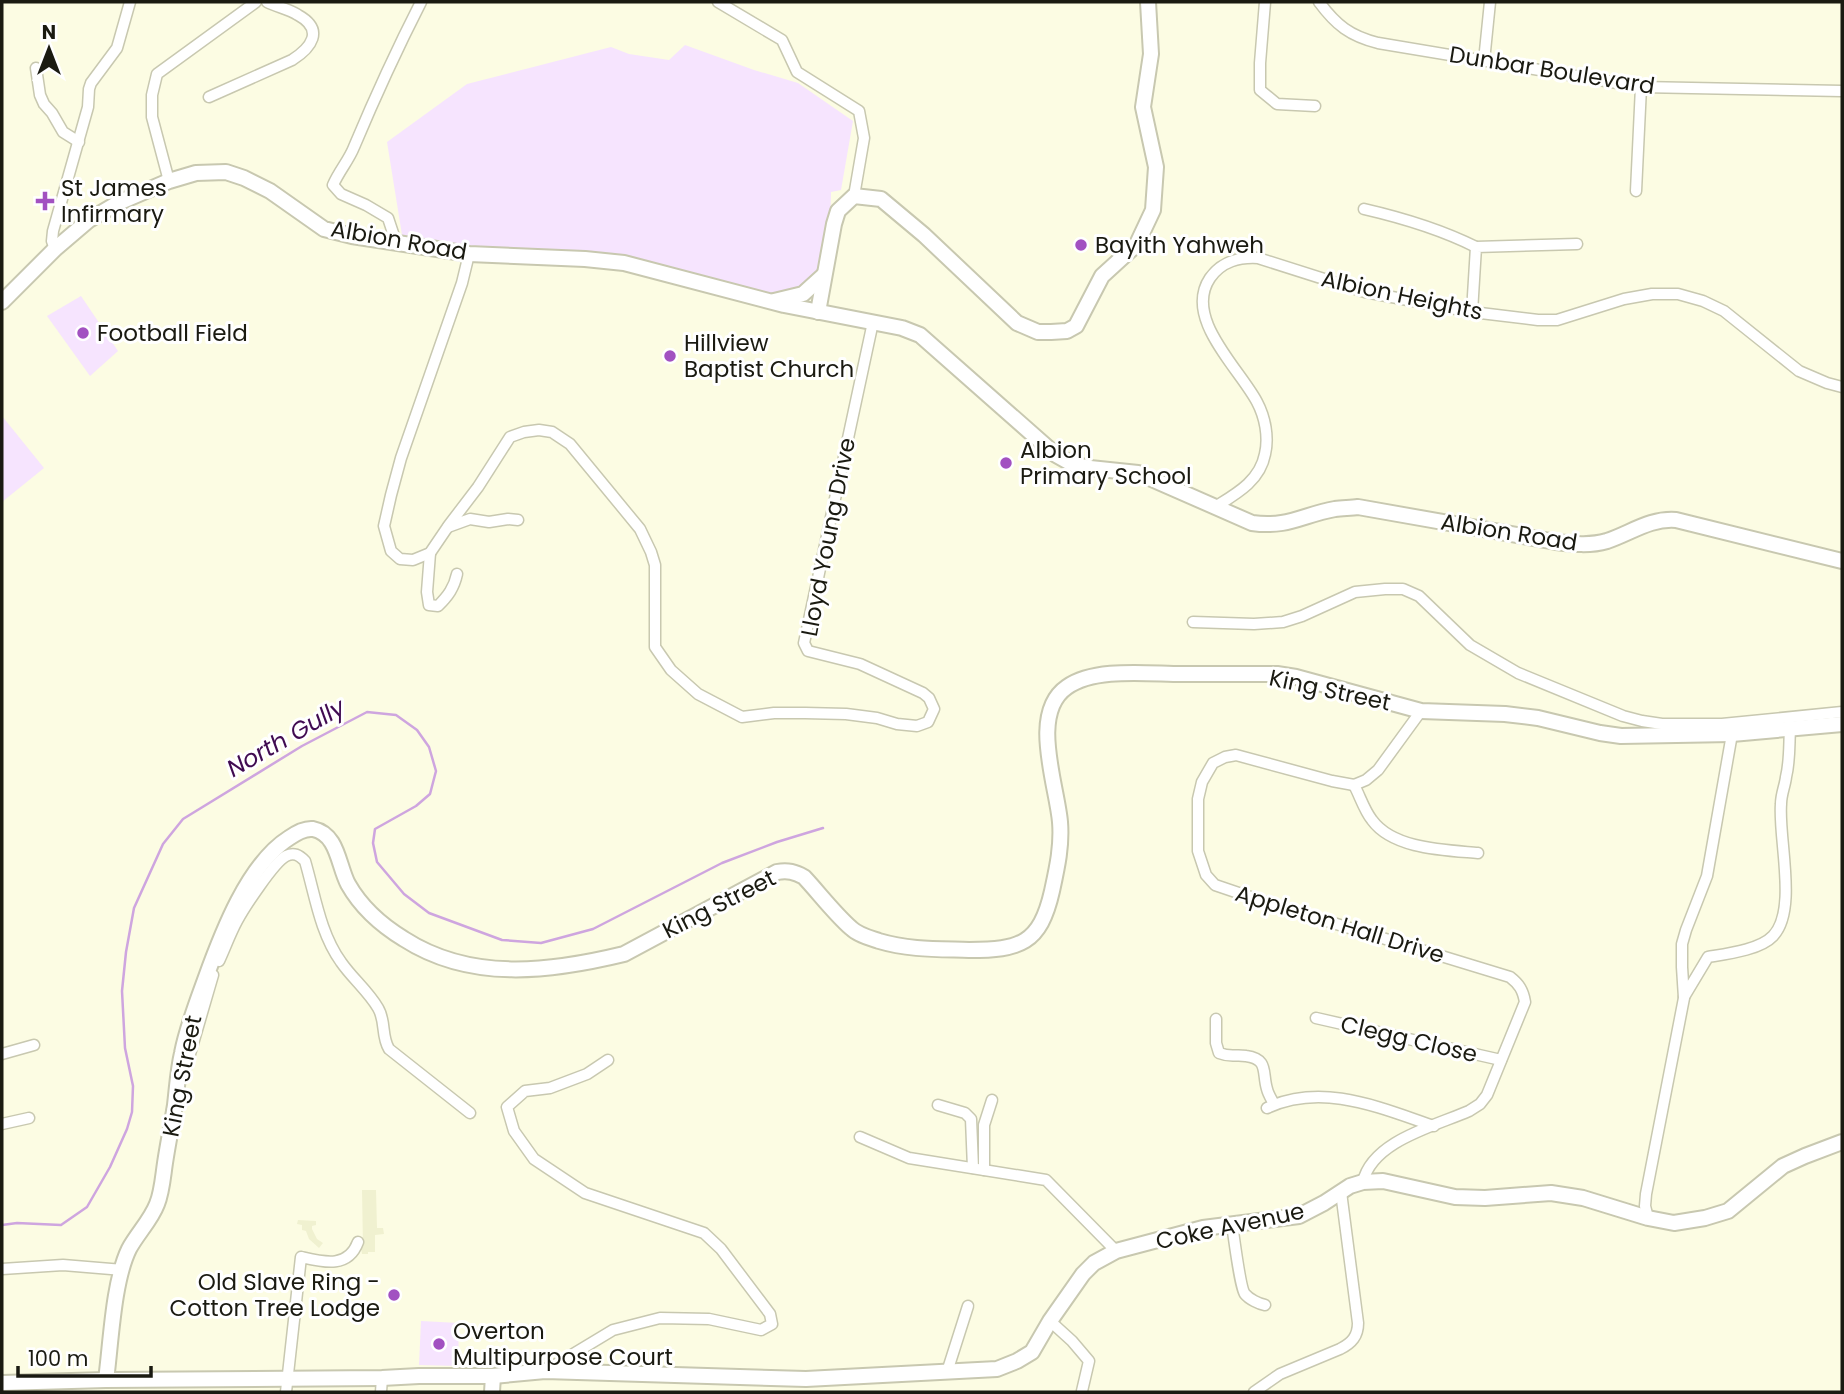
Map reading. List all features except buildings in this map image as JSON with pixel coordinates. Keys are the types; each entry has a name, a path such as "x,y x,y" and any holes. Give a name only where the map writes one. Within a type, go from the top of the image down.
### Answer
{"street":[{"path":"55,249 53,231 88,107 89,89 117,48 130,2"},
{"path":"169,181 152,117 152,95 157,74 256,2"},
{"path":"209,97 292,60 310,45 313,33 306,20 296,13 267,2"},
{"path":"396,242 388,218 341,194 333,185 353,150 390,62 421,2"},
{"path":"718,2 782,40 797,72 859,111 864,138 854,197 838,211 824,275 812,311"},
{"path":"854,197 881,199 924,235 1017,323 1038,331 1051,332 1067,331 1076,327 1102,276 1137,244 1153,209 1156,167 1143,107 1151,54 1149,2"},
{"path":"1265,2 1260,90 1277,104 1315,106"},
{"name":"Dunbar Boulevard","path":"1319,2 1329,16 1343,28 1359,38 1378,43 1641,87 1842,91"},
{"path":"1484,61 1490,2"},
{"path":"36,68 44,104 63,132 79,142"},
{"path":"1636,191 1641,87"},
{"name":"Albion Road","path":"2,302 55,249 89,220 118,203 195,173 226,172 270,191 324,229 352,236 469,254 624,262 771,302 902,328 920,335 1064,460 1090,468 1138,474 1252,523 1270,526 1334,509 1358,507 1581,545 1605,541 1652,521 1664,519 1842,561"},
{"path":"1364,209 1402,218 1449,234 1476,247 1577,244"},
{"path":"1472,312 1476,247"},
{"path":"457,574 454,587 446,599 438,606 429,605 427,592 430,553 413,560 400,559 391,551 384,526 401,458 462,283 469,254"},
{"name":"Albion Heights","path":"1215,507 1246,487 1258,473 1265,456 1267,437 1257,402 1219,345 1202,309 1207,283 1223,265 1233,260 1258,258 1365,292 1472,312 1538,320 1557,320 1624,299 1652,294 1678,294 1703,301 1724,311 1799,371 1842,387"},
{"path":"771,302 803,293 824,275"},
{"name":"Lloyd Young Drive","path":"430,553 510,437 539,430 552,432 570,444 640,529 655,565 656,647 671,670 698,694 742,717 774,713 846,714 917,726 928,722 934,709 929,698 923,693 860,664 808,650 804,643 873,322"},
{"path":"448,527 470,519 489,522 518,520"},
{"path":"1193,622 1283,622 1355,592 1403,589 1419,596 1470,645 1518,673 1642,722 1722,724 1842,712"},
{"name":"King Street","path":"105,1386 118,1286 129,1251 157,1204 181,1055 187,1029 215,951 236,903 268,855 283,842 307,829 326,834 333,844 347,883 359,901 391,932 440,958 467,966 496,970 535,969 596,961 624,954 777,872 785,871 804,877 852,929 867,937 895,945 927,949 995,950 1024,942 1044,920 1059,858 1060,824 1048,745 1048,716 1055,698 1068,687 1087,678 1115,674 1277,674 1421,711 1538,718 1621,736 1732,734 1842,724"},
{"path":"1421,711 1378,770 1366,780 1354,785 1372,820 1406,844 1478,853"},
{"path":"1684,998 1707,957 1761,946 1779,929 1786,887 1780,805 1788,769 1790,729"},
{"path":"1648,1218 1646,1194 1684,998 1682,944 1707,876 1732,734"},
{"name":"Appleton Hall Drive","path":"1354,785 1236,755 1213,763 1202,782 1198,799 1198,851 1206,875 1215,885 1271,904 1510,976 1519,984 1525,1003 1488,1095 1480,1104 1391,1145 1370,1164 1363,1182"},
{"path":"174,1109 215,968 238,920 276,866 283,858 295,854 305,861 328,941 340,961 379,1009 384,1042 389,1049 470,1113"},
{"name":"Clegg Close","path":"1316,1018 1502,1060"},
{"path":"1216,1019 1219,1053 1229,1057 1244,1055 1257,1059 1264,1067 1271,1106 1318,1096 1360,1101 1434,1126"},
{"path":"2,1054 33,1045"},
{"path":"545,1371 613,1330 660,1318 709,1320 761,1330 772,1324 770,1314 721,1250 704,1233 585,1193 534,1159 514,1131 507,1107 525,1091 550,1088 587,1074 608,1060"},
{"path":"985,1170 984,1125 992,1100"},
{"path":"938,1105 965,1113 971,1119 973,1168"},
{"path":"2,1124 29,1118"},
{"path":"860,1137 909,1158 1046,1180 1116,1251"},
{"name":"Coke Avenue","path":"2,1383 105,1386 381,1385 545,1371 806,1379 997,1369 1032,1352 1083,1274 1094,1263 1116,1251 1203,1228 1299,1216 1350,1186 1363,1182 1383,1181 1455,1197 1485,1198 1551,1193 1583,1198 1674,1223 1728,1211 1783,1166 1842,1142"},
{"path":"1254,1392 1280,1374 1349,1344 1358,1330 1340,1192"},
{"path":"1232,1225 1241,1285 1245,1294 1265,1305"},
{"path":"287,1386 301,1256 327,1262 340,1261 349,1257 358,1242"},
{"path":"2,1269 63,1265 123,1270"},
{"path":"947,1372 968,1306"},
{"path":"1050,1321 1089,1361 1082,1391"},
{"path":"492,1392 493,1376"}],"shaded area":[{"path":"685,45 798,83 853,121 841,190 831,192 828,231 821,260 816,273 799,290 777,294 402,235 387,142 467,84 611,47 629,54 669,60"},
{"name":"Football Field","path":"81,296 118,351 90,376 47,316"},
{"path":"2,416 44,468 2,502"},
{"path":"362,1190 376,1190 377,1228 383,1228 384,1234 375,1235 375,1252 368,1254 362,1254 361,1248"},
{"path":"298,1220 316,1221 312,1229 317,1239 323,1243 319,1248 309,1239 306,1231 302,1230 302,1225 297,1224"},
{"name":"Overton Multipurpose Court","path":"421,1321 459,1323 458,1366 419,1365"}],"waterway":[{"name":"North Gully","path":"2,1225 61,1225 87,1207 110,1167 127,1129 132,1112 133,1086 125,1048 122,991 126,952 134,908 163,844 183,819 302,746 367,712 396,715 417,730 429,747 436,771 430,794 416,806 375,829 373,843 377,862 404,894 429,913 502,940 541,943 593,929 722,863 823,828"}],"place":[{"name":"St James Infirmary","path":"45,201"},
{"name":"Bayith Yahweh","path":"1081,245"},
{"name":"Football Field","path":"83,333"},
{"name":"Hillview Baptist Church","path":"670,356"},
{"name":"Albion Primary School","path":"1006,463"},
{"name":"Old Slave Ring - Cotton Tree Lodge","path":"394,1295"},
{"name":"Overton Multipurpose Court","path":"439,1344"}]}
